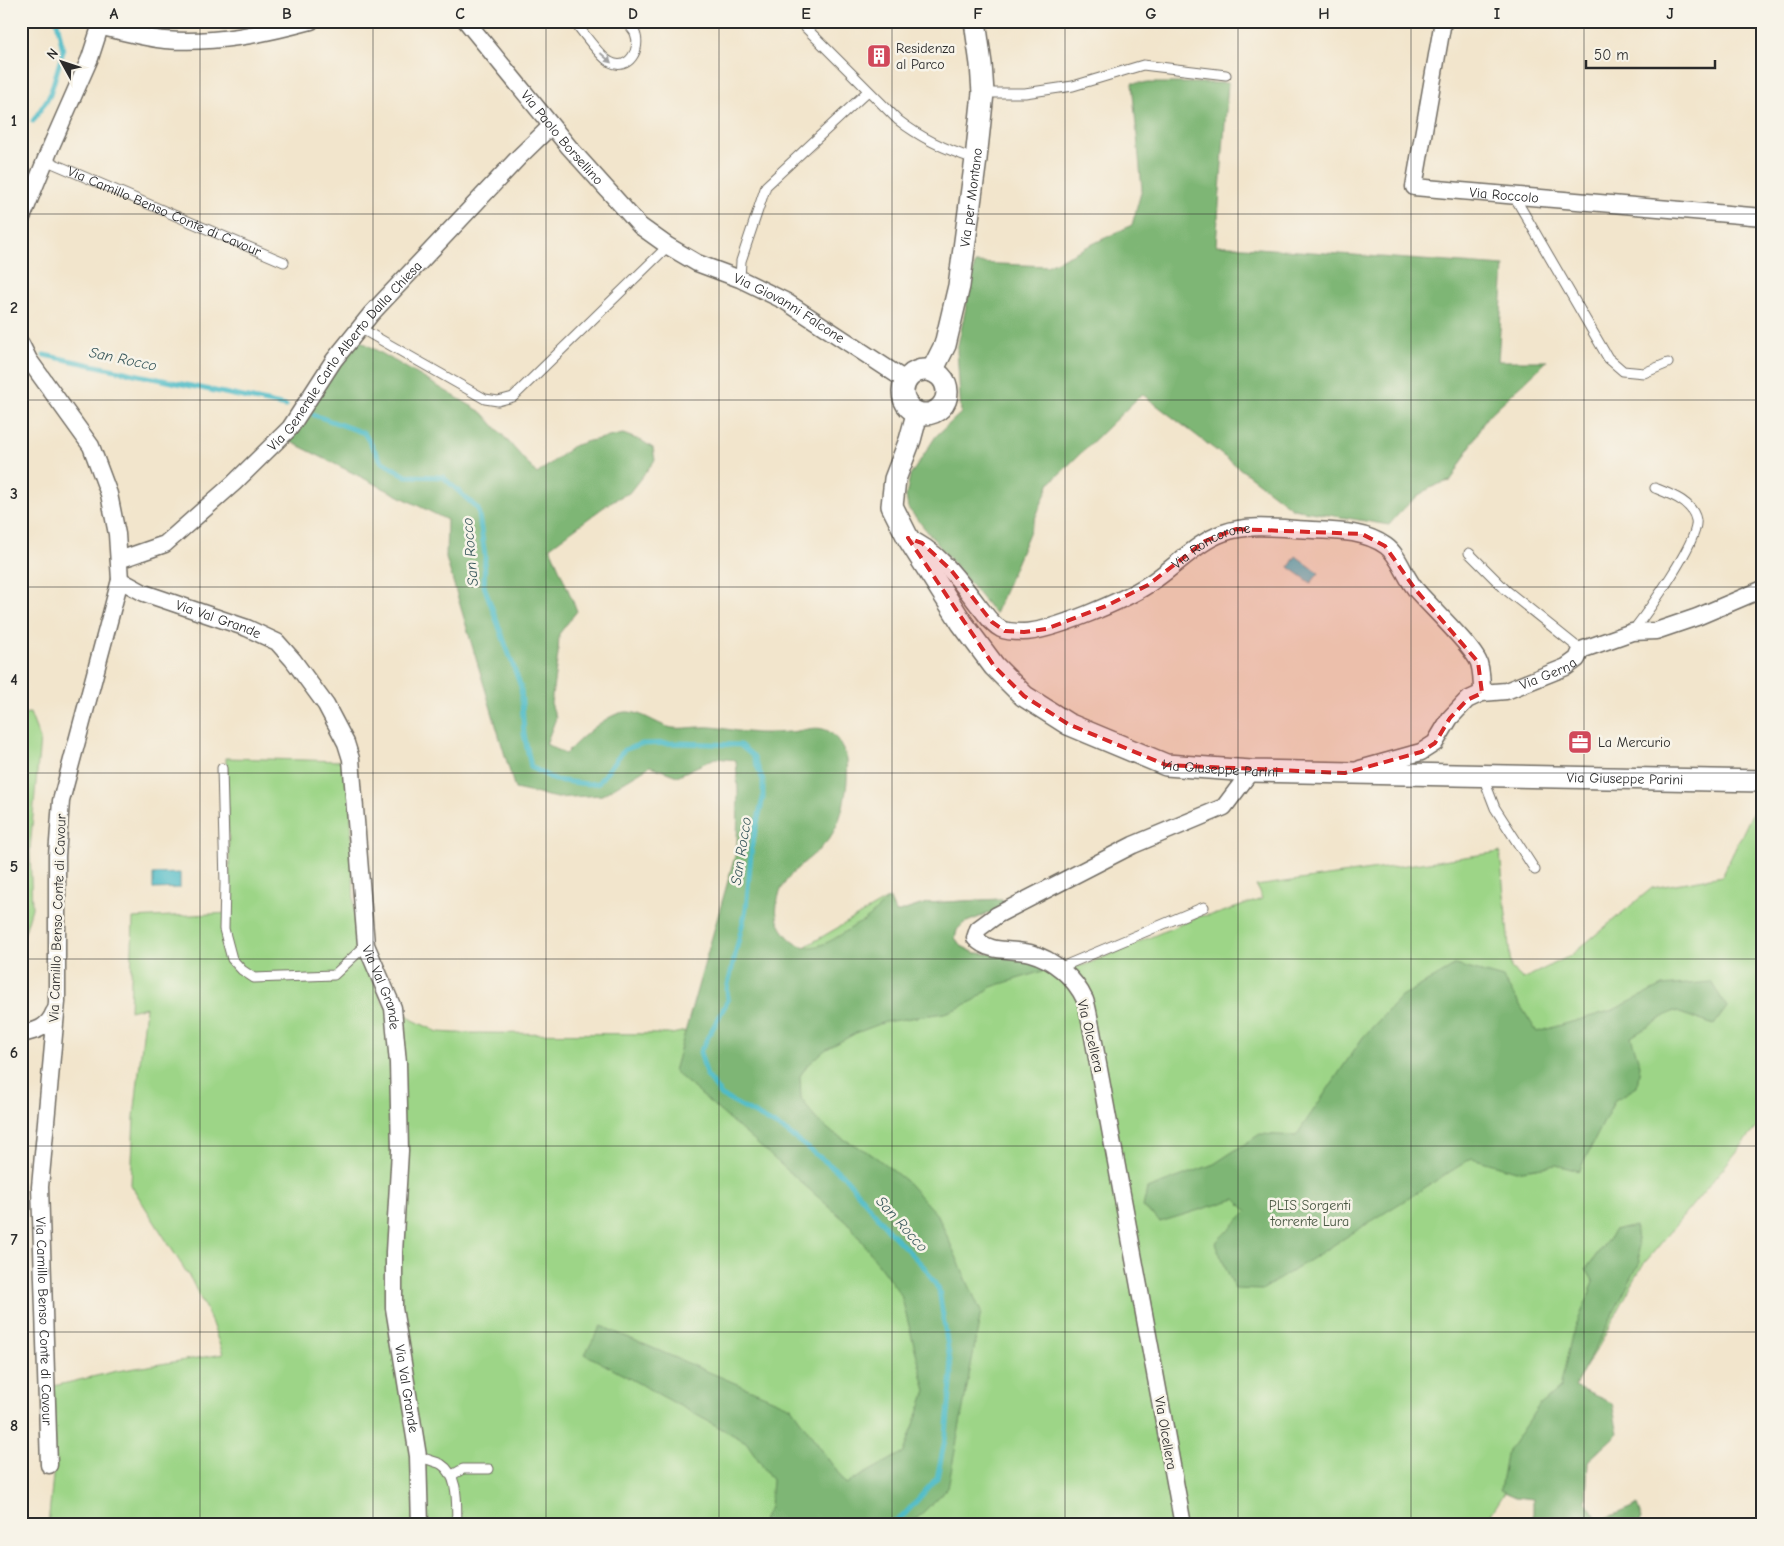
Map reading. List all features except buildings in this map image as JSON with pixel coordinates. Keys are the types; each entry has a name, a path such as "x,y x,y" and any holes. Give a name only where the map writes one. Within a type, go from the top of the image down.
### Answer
{"street":[{"path":"21,220 90,58 101,24 164,40 212,40 259,34 311,21"},
{"name":"Via Paolo Borsellino","path":"466,21 551,126 640,226 668,246"},
{"name":"Via per Montano","path":"932,371 944,345 959,286 976,160 983,93 982,64 975,21"},
{"name":"Via Roccolo","path":"1443,21 1414,187 1763,216"},
{"name":"Via Generale Carlo Alberto Dalla Chiesa","path":"119,560 166,544 234,483 290,428 334,360 371,314 551,126"},
{"name":"Via Giovanni Falcone","path":"668,246 697,263 740,279 785,302 905,380"},
{"name":"Via Camillo Benso Conte di Cavour","path":"21,344 29,360 91,446 109,494 118,534 120,580 61,801 57,856 57,1002 40,1187 49,1465"},
{"path":"922,370 932,371 941,376 946,384 947,395 944,404 937,412 927,415 917,414 909,409 903,400 902,390 905,380 912,373 922,370"},
{"name":"Via Giuseppe Parini","path":"917,414 910,440 895,479 892,506 908,538 962,622 994,666 1024,696 1068,724 1166,765 1251,771 1763,780"},
{"name":"Via Roncorone","path":"908,538 922,543 951,570 992,622 1006,631 1024,632 1046,629 1106,606 1148,585 1205,542 1221,533 1236,529 1256,528 1362,534 1385,546 1396,556 1398,564 1415,589 1465,643 1478,662 1482,676 1482,693"},
{"name":"Via Val Grande","path":"120,580 144,593 247,628 276,642 293,660 326,705 346,743 351,759 366,946 393,1008 398,1063 400,1151 394,1252 394,1308 418,1456 420,1525"},
{"name":"Via Gerna","path":"1345,772 1421,752 1435,743 1450,718 1467,700 1482,693 1506,691 1566,667 1577,659 1582,650 1632,632 1656,631 1697,617 1763,589"},
{"name":"Via Olcellera","path":"1183,1525 1085,1000 1070,978 1054,963 1030,953 991,949 975,938 978,929 997,915 1133,845 1224,807 1251,771"},
{"path":"21,1034 38,1030 47,1025 55,1010"}],"lane":[{"path":"574,21 608,61 620,64 631,60 637,50 635,33 626,21"},
{"path":"803,21 801,23 898,120 915,133 951,151 976,160"},
{"path":"983,93 1024,93 1072,86 1142,65 1226,75"},
{"path":"740,279 741,261 766,186 868,91"},
{"name":"Via Camillo Benso Conte di Cavour","path":"45,160 284,262"},
{"path":"1514,196 1608,358 1622,371 1644,373 1668,363"},
{"path":"360,328 485,399 498,402 513,398 668,246"},
{"path":"1632,632 1645,616 1682,558 1694,534 1696,520 1689,508 1679,498 1656,488"},
{"path":"1469,553 1506,590 1582,650"},
{"path":"222,768 225,884 224,929 232,959 242,970 254,978 334,975 366,946"},
{"path":"1483,775 1495,808 1535,870"},
{"path":"1059,968 1204,907"},
{"path":"418,1456 440,1464 452,1475 456,1496 456,1525"},
{"path":"452,1475 463,1468 489,1469"}],"highlighted area":[{"path":"1236,529 1362,534 1385,546 1415,589 1478,662 1482,693 1467,700 1450,718 1435,743 1421,752 1345,773 1166,765 1068,724 1024,696 994,666 908,538 922,543 951,570 992,622 1005,631 1024,632 1046,629 1106,606 1148,585 1205,541"}],"green space":[{"path":"1132,83 1228,83 1216,245 1504,266 1498,361 1547,361 1486,418 1451,481 1433,487 1416,497 1389,525 1293,509 1142,394 1050,483 995,614 908,508 906,496 910,476 936,436 961,413 957,350 975,263 1047,266 1132,225 1142,189"},
{"path":"354,337 483,413 537,474 573,446 589,441 623,434 642,441 653,448 655,460 629,493 612,501 550,547 577,611 559,634 551,703 556,718 546,744 565,754 603,721 612,716 629,712 639,714 668,727 676,728 708,727 762,733 793,732 812,728 826,730 836,738 846,756 847,779 845,800 836,828 831,836 818,851 795,870 783,886 779,895 777,915 779,924 785,933 801,946 818,946 864,921 889,898 896,913 927,903 1002,899 1005,907 964,923 957,930 955,938 961,946 975,953 1022,956 1046,970 991,987 975,1000 944,1013 885,1022 856,1033 825,1050 806,1067 800,1076 801,1098 815,1118 834,1134 873,1155 906,1181 938,1216 981,1312 948,1488 910,1525 760,1525 770,1507 772,1480 746,1442 585,1354 601,1326 791,1407 846,1484 904,1452 926,1391 901,1295 850,1225 674,1071 737,849 738,790 736,760 715,758 677,776 650,766 602,795 557,798 515,789 446,558 447,520 289,441"},
{"path":"30,713 40,739 30,849 32,908 21,945 21,714"},
{"name":"PLIS Sorgenti torrente Lura","path":"226,758 344,761 350,783 355,937 361,956 384,1005 401,1010 413,1020 438,1032 454,1033 672,1034 714,1025 801,949 889,898 896,913 927,903 1002,899 1005,907 964,923 957,930 955,938 961,946 975,953 1022,956 1047,970 1085,965 1200,916 1217,914 1262,899 1256,886 1500,852 1511,968 1523,979 1570,956 1652,888 1722,876 1763,791 1763,1120 1642,1266 1599,1346 1484,1525 48,1525 54,1466 54,1386 117,1371 223,1354 210,1318 192,1281 131,1185 134,1117 146,1007 130,1011 133,918 231,913"},
{"path":"1456,965 1503,978 1537,1032 1613,1010 1662,986 1711,982 1727,1007 1714,1025 1674,1011 1631,1037 1640,1065 1637,1087 1615,1100 1579,1171 1556,1165 1516,1171 1472,1158 1262,1290 1235,1289 1215,1243 1247,1211 1235,1199 1160,1222 1143,1207 1147,1189 1214,1164 1260,1134 1296,1136 1363,1037 1401,997"},
{"path":"1635,1226 1640,1262 1575,1387 1612,1403 1618,1433 1588,1461 1586,1502 1599,1521 1637,1505 1642,1519 1639,1525 1533,1525 1533,1499 1516,1497 1500,1490 1506,1454 1537,1408 1560,1388 1572,1335 1594,1282 1586,1269 1614,1231"}],"water":[{"path":"1296,556 1319,573 1311,583 1289,567"},
{"path":"180,873 180,888 153,889 153,874"}],"waterway":[{"path":"33,121 50,95 63,51 57,21"},
{"path":"21,147 23,142"},
{"name":"San Rocco","path":"44,355 286,406"},
{"name":"San Rocco","path":"314,415 364,433 381,461 406,476 443,477 478,509 485,555 484,586 521,687 524,734 531,767 555,780 587,784 598,783 624,750 641,744 740,745 753,756 763,780 763,798 752,844 746,909 727,989 728,1000 700,1052 707,1076 722,1096 784,1130 843,1175 890,1232 926,1269 939,1290 952,1374 946,1435 937,1478 904,1515 888,1525"}],"place":[{"name":"Residenza al Parco","path":"879,56"},
{"name":"La Mercurio","path":"1580,742"}]}
